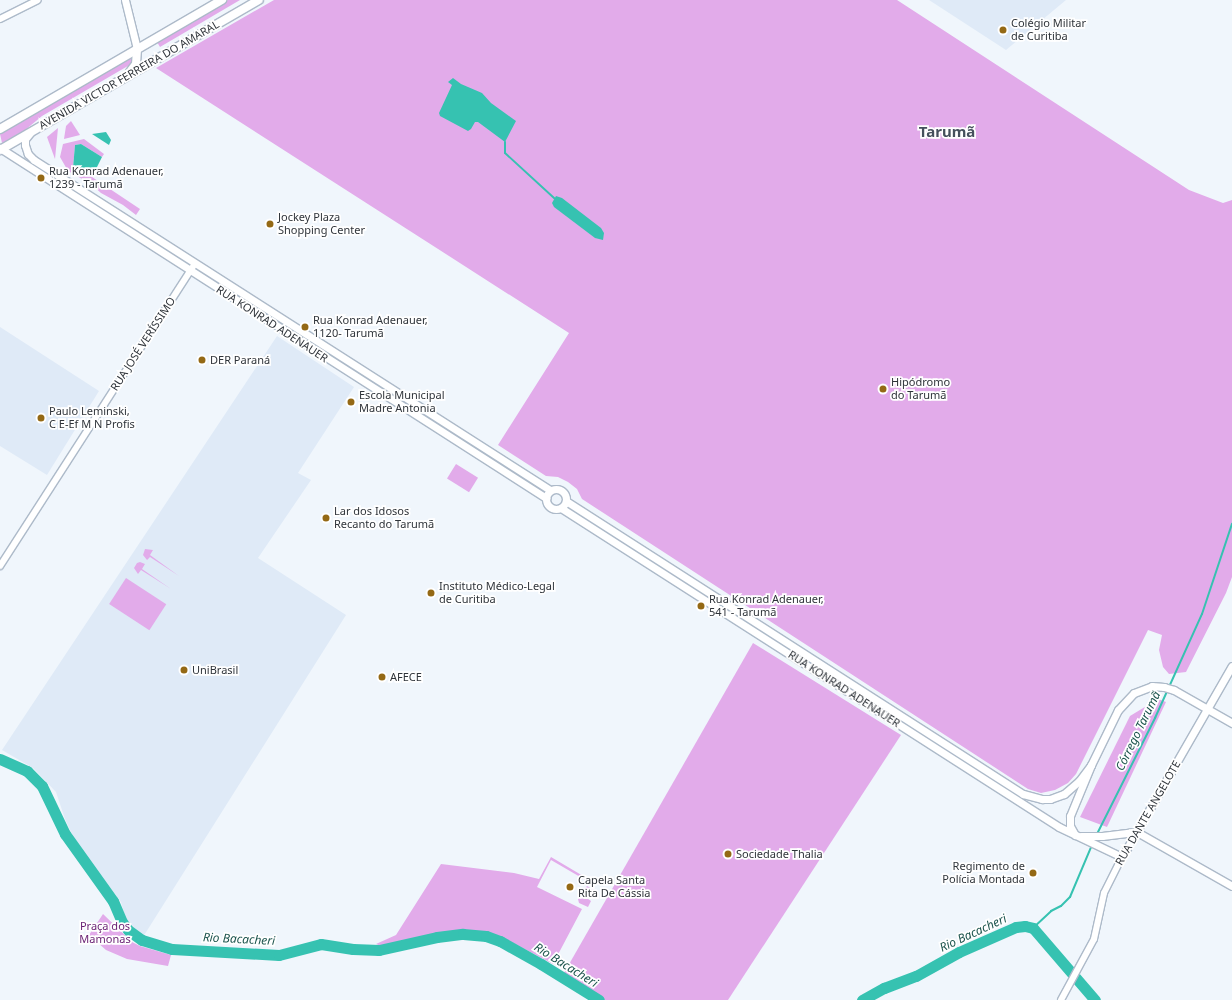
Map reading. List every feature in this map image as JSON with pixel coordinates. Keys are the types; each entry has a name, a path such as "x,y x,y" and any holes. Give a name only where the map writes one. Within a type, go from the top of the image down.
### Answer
{"highway":[{"name":"AVENIDA VICTOR FERREIRA DO AMARAL","path":"0,129 222,0"},
{"name":"AVENIDA VICTOR FERREIRA DO AMARAL","path":"1,149 259,0"},
{"path":"127,76 136,64 137,49"}],"main road":[{"path":"125,0 137,49"},
{"name":"RUA KONRAD ADENAUER","path":"30,133 26,137 25,146 32,158 550,490"},
{"name":"RUA KONRAD ADENAUER","path":"1,149 546,498"},
{"path":"550,490 562,490 566,495 566,501 561,508 551,508 547,504 546,498 550,490"},
{"name":"RUA KONRAD ADENAUER","path":"566,501 1023,794 1042,799 1050,799 1064,794 1079,781 1092,765"},
{"name":"RUA KONRAD ADENAUER","path":"561,508 1059,827 1076,835 1088,838 1137,832"},
{"name":"RUA DANTE ANGELOTE","path":"1122,858 1232,666"},
{"path":"1076,835 1070,826 1070,816 1092,765 1123,703 1140,690 1152,686 1174,690 1232,723"},
{"path":"1137,832 1232,886"},
{"path":"1088,838 1098,846 1122,858"}],"street":[{"path":"0,19 38,0"},
{"name":"RUA JOSÉ VERÍSSIMO","path":"0,566 195,263"},
{"name":"RUA DANTE ANGELOTE","path":"1061,1000 1094,939 1107,884 1122,858"}],"shaded area":[{"name":"Colégio Militar de Curitiba","path":"929,0 1066,0 1006,50"},
{"path":"453,78 461,84 482,93 491,103 516,121 505,142 478,122 475,122 468,131 440,116 439,113 452,85 448,82"},
{"path":"106,132 111,140 109,145 92,134"},
{"path":"81,144 102,157 96,169 73,168 75,145"},
{"path":"556,196 562,198 601,228 604,233 603,240 595,238 554,207 552,203"},
{"name":"Paulo Leminski, C E-Ef M N Profis","path":"0,327 99,391 47,475 0,446"},
{"name":"UniBrasil","path":"277,336 354,387 298,473 311,480 258,558 346,615 143,937 126,920 121,902 76,843 65,819 56,792 33,768 2,750"}],"green space":[{"path":"228,0 240,0 160,47 157,42"},
{"name":"Hipódromo do Tarumã","path":"274,0 897,0 1189,190 1223,203 1232,200 1232,577 1226,593 1186,672 1169,674 1163,667 1159,650 1162,635 1148,630 1076,774 1068,783 1055,790 1041,793 1028,789 582,499 577,489 568,482 558,477 546,476 498,445 569,333 156,68"},
{"path":"132,56 133,63 42,116 24,131 2,143 0,134"},
{"path":"71,121 80,135 64,139 66,126"},
{"path":"58,128 55,159 47,137"},
{"path":"84,139 104,154 102,157 81,144 75,145 73,168 96,169 92,177 140,209 136,215 123,205 101,193 91,184 68,171 60,157 63,144"},
{"path":"456,464 478,478 469,492 447,478"},
{"path":"145,549 153,550 150,555 179,576 150,557 147,560 143,555"},
{"path":"140,562 145,564 142,569 171,589 141,570 138,574 134,568 137,563"},
{"path":"126,578 166,604 149,630 109,604"},
{"name":"Sociedade Thalia","path":"753,643 901,735 728,1000 605,1000 564,973"},
{"path":"1158,699 1166,702 1107,827 1080,817 1130,716"},
{"path":"551,857 595,883 594,885 551,860 537,887 582,909 553,964 502,937 442,933 384,947 376,944 396,935 441,864 514,873 539,879"},
{"path":"587,886 597,892 593,898 582,892"},
{"path":"581,894 591,901 588,907 579,903 578,899"},
{"name":"Praça dos Mamonas","path":"103,914 132,942 140,946 171,955 168,966 127,959 106,950 89,935"}],"waterway":[{"path":"505,142 505,153 554,198"},
{"name":"Córrego Tarumã","path":"1097,834 1155,718 1202,614 1232,524"},
{"name":"Rio Bacacheri","path":"0,759 27,771 42,786 65,834 113,901 122,922 128,930 142,940 172,949 279,955 321,944 353,949 379,950 437,937 463,934 486,936 500,941 541,964 599,1000"},
{"name":"Córrego Tarumã","path":"1033,928 1051,911 1061,906 1070,897 1092,845"},
{"name":"Rio Bacacheri","path":"862,1000 884,988 916,976 959,952 1016,927 1025,926 1033,928 1095,1000"}],"place":[{"name":"Colégio Militar de Curitiba","path":"1003,30"},
{"name":"Rua Konrad Adenauer, 1239 - Tarumã","path":"41,178"},
{"name":"Jockey Plaza Shopping Center","path":"270,224"},
{"name":"Rua Konrad Adenauer, 1120- Tarumã","path":"305,327"},
{"name":"DER Paraná","path":"202,360"},
{"name":"Hipódromo do Tarumã","path":"883,389"},
{"name":"Escola Municipal Madre Antonia","path":"351,402"},
{"name":"Paulo Leminski, C E-Ef M N Profis","path":"41,418"},
{"name":"Lar dos Idosos Recanto do Tarumã","path":"326,518"},
{"name":"Instituto Médico-Legal de Curitiba","path":"431,593"},
{"name":"Rua Konrad Adenauer, 541 - Tarumã","path":"701,606"},
{"name":"UniBrasil","path":"184,670"},
{"name":"AFECE","path":"382,677"},
{"name":"Sociedade Thalia","path":"728,854"},
{"name":"Regimento de Polícia Montada","path":"1033,873"},
{"name":"Capela Santa Rita De Cássia","path":"570,887"}],"district":[{"name":"Tarumã","path":"947,132"}]}
